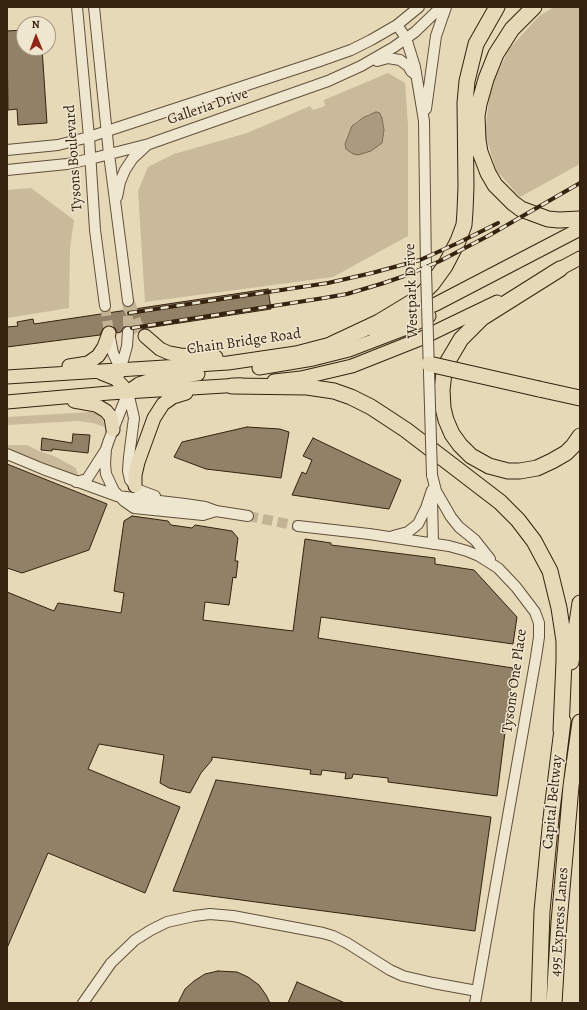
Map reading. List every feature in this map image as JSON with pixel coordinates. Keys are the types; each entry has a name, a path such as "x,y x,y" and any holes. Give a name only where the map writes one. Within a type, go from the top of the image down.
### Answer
{"highway":[{"path":"332,344 379,322 417,299 432,284 445,266 458,240 464,225 465,210 465,103 467,80 476,44 497,7"},
{"path":"534,7 512,29 496,54 486,79 477,116 480,152 488,173 500,190 512,203 548,219 580,219"},
{"path":"560,269 482,318 461,339 448,361 444,372 442,390 443,408 452,434 472,456 489,466 508,471 520,471 537,468 552,461 566,453 580,436"},
{"path":"429,364 580,398"},
{"path":"232,386 307,387 334,391 371,407 406,430 500,502 518,520 534,541 550,571 559,608 563,629 564,654 562,730"},
{"name":"Capital Beltway","path":"539,1003 542,911 551,818 580,603"},
{"name":"495 Express Lanes","path":"554,1003 559,922 572,786 580,722"},
{"path":"559,922 580,799"},
{"path":"530,1003 542,911"}],"main road":[{"name":"Chain Bridge Road","path":"7,377 97,372 119,375 262,359 332,344 398,321 455,295 580,229"},
{"path":"7,402 109,393 232,386 301,378 352,366 420,339 517,293 580,258"},
{"path":"128,392 139,384 168,376 280,365 349,350 410,326 437,311 455,295"},
{"path":"7,377 88,363 98,356 104,347 109,333"},
{"path":"145,336 160,349 180,355 262,359"},
{"path":"119,375 146,388 157,391"},
{"path":"119,375 128,392"},
{"path":"135,486 135,475 144,444 154,418 163,404 173,397 210,387"},
{"path":"61,398 96,405 106,411 111,417 113,430"}],"street":[{"name":"Tysons Boulevard","path":"77,7 89,137 95,230 105,306"},
{"path":"94,7 109,154 128,301"},
{"path":"398,25 419,7"},
{"path":"406,38 441,7"},
{"path":"424,121 436,36 446,7"},
{"name":"Galleria Drive","path":"7,150 58,145 89,137 351,50 398,25"},
{"name":"Westpark Drive","path":"398,25 406,38 418,77 424,121 433,544"},
{"name":"Galleria Drive","path":"7,170 67,164 149,144 305,90 345,74 380,56 406,38"},
{"path":"362,66 380,60 395,58 404,63 418,77"},
{"path":"115,205 120,182 125,170 133,158 149,144"},
{"path":"109,393 119,375 127,346 128,332"},
{"path":"109,333 119,375"},
{"path":"76,482 87,479 106,449 128,392"},
{"path":"128,392 134,418 128,470 130,480 139,490 149,495 185,504"},
{"path":"106,449 106,474 110,485 117,496 134,508 203,515 216,511"},
{"path":"7,454 76,482 117,496 205,507 216,511 248,516"},
{"path":"432,475 436,491 451,517 458,526 475,540 498,568"},
{"path":"389,537 408,532 418,524 426,508 432,490"},
{"name":"Tysons One Place","path":"298,526 369,534 468,551 498,568 516,587 535,612 539,623 539,637 476,1003"},
{"path":"83,1003 111,963 135,940 167,922 210,914 233,916 324,933 347,943 390,970 403,976 477,991"}],"shaded area":[{"path":"554,7 580,7 580,164 520,197 496,170 485,134 490,90 509,49 539,16"},
{"path":"388,73 405,83 408,126 408,236 333,277 145,302 138,191 148,167 174,154 247,133 310,106 313,110 325,106 324,100","holes":["379,112 382,115 384,130 353,154 346,149 346,140 356,122 368,114"]},
{"path":"376,112 380,113 382,118 384,130 382,143 371,151 358,155 353,154 346,149 345,144 352,126 364,117"},
{"path":"31,188 74,220 70,248 69,308 7,318 7,190"},
{"path":"90,412 99,414 103,419 105,427 93,423 78,421 7,425 7,417"},
{"path":"7,445 27,445 54,456 76,468 78,475 70,474 7,448"}],"building":[{"path":"16,30 16,56 43,56 47,123 18,125 17,109 8,110 7,31"},
{"path":"268,289 271,309 134,330 132,327 128,326 123,328 121,332 117,333 115,328 108,325 104,327 100,335 7,347 7,327 18,326 17,322 33,319 34,324"},
{"path":"247,427 280,429 289,432 281,478 206,469 174,457 182,442"},
{"path":"73,434 90,435 88,453 52,449 52,451 41,450 42,438 72,443"},
{"path":"313,438 401,480 389,509 292,495 302,472 306,474 312,460 303,456"},
{"path":"7,464 107,504 89,550 22,573 7,568"},
{"path":"132,516 168,521 171,525 192,528 195,525 232,531 238,538 235,561 238,561 236,578 233,577 229,605 205,602 203,620 293,631 305,539 331,543 331,545 435,558 435,564 474,570 517,617 513,644 321,617 318,638 513,668 497,796 388,782 388,778 353,774 352,778 345,779 346,773 322,770 321,775 310,774 311,770 212,757 212,760 201,773 190,793 169,788 160,783 164,755 99,744 88,769 180,807 145,893 48,853 7,948 7,592 54,611 58,603 121,613 124,593 114,591 124,521"},
{"path":"216,780 491,817 475,931 173,891"},
{"path":"218,971 237,972 248,977 259,985 270,1003 178,1003 185,989 194,981 205,974"},
{"path":"297,982 345,1003 288,1003"}],"tunnel":[{"path":"128,301 128,332"},
{"path":"128,301 136,325 145,336"},
{"path":"105,306 109,333"},
{"path":"248,516 298,526"}],"railway":[{"path":"132,328 347,294 384,283 440,261 488,236 580,183"},
{"path":"129,313 328,283 372,273 420,260 498,223"}]}
